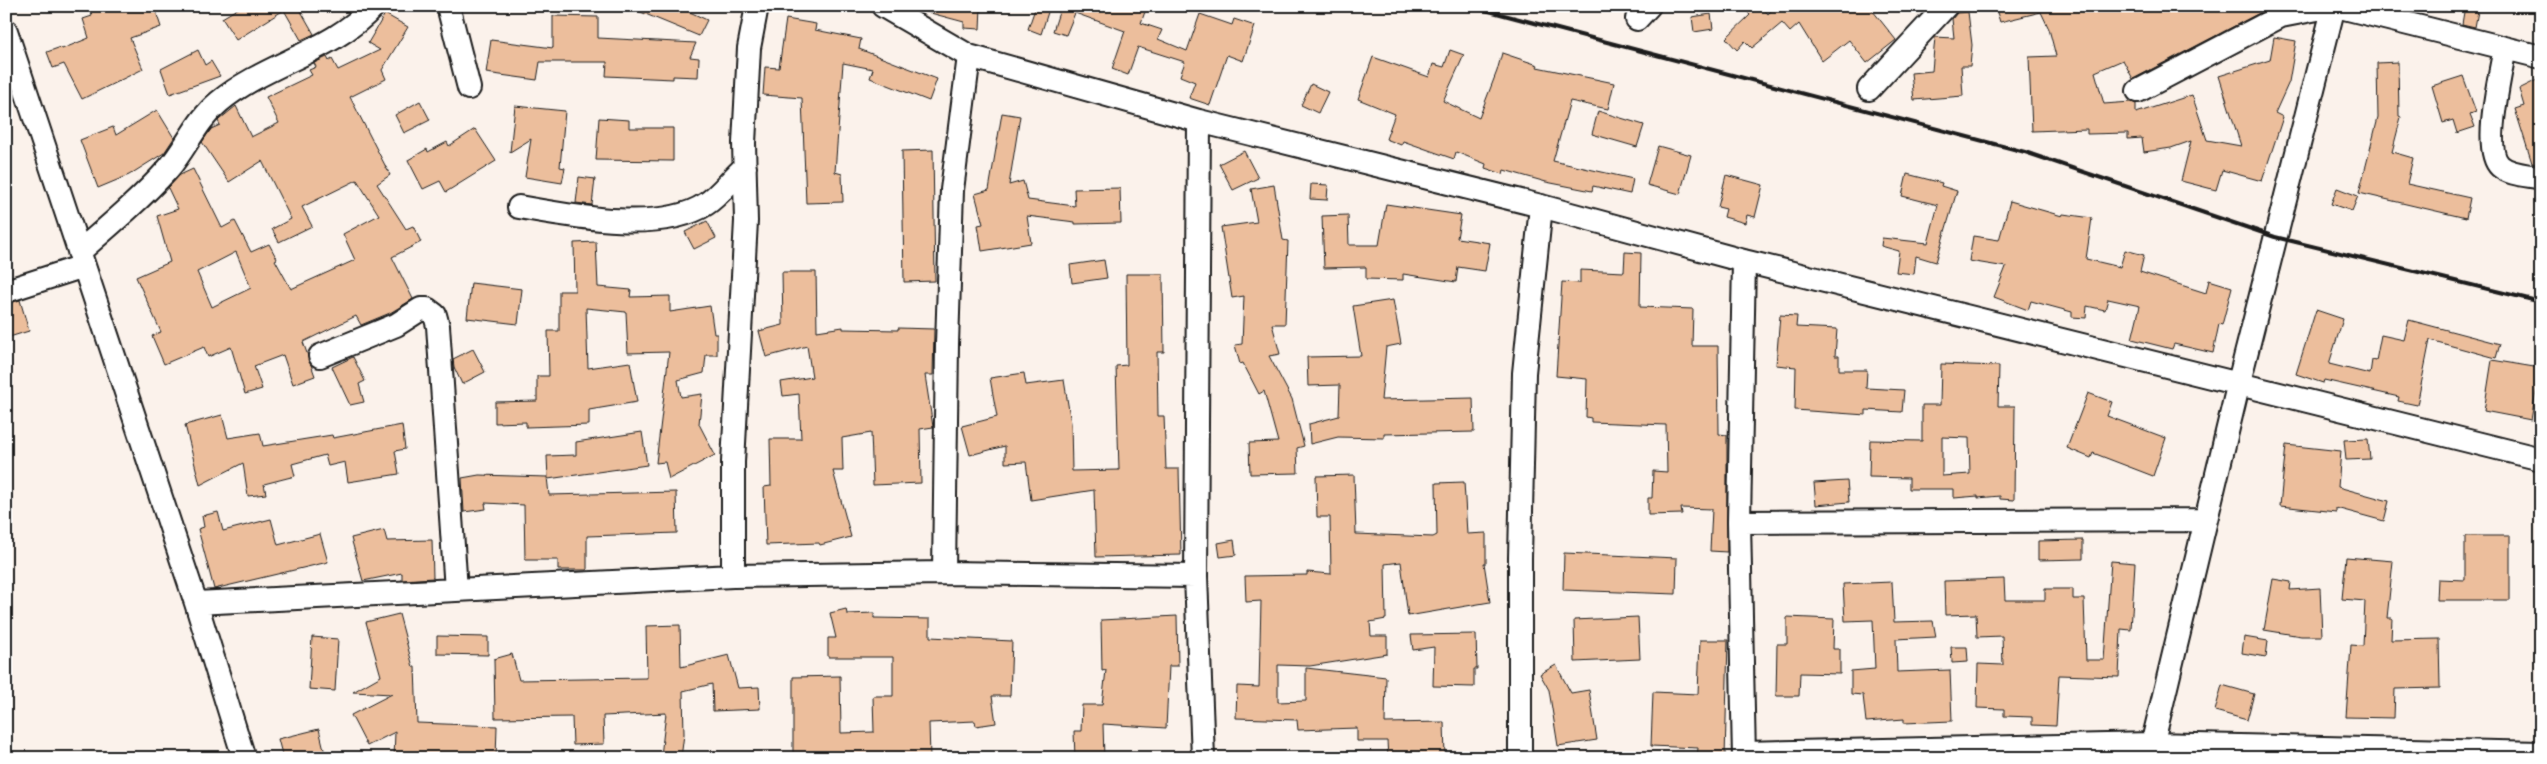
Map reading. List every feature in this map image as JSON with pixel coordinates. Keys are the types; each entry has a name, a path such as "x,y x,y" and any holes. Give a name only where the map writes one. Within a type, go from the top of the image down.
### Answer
{"street":[{"path":"6,291 81,259 169,168 204,115 221,101 264,74 342,33 362,20 374,6"},
{"path":"448,6 469,88"},
{"path":"733,576 733,462 746,221 745,167 749,48 757,6"},
{"path":"883,6 968,56 1199,120 1541,206 1744,261 2239,382 2541,459"},
{"path":"1869,89 1946,6"},
{"path":"2150,751 2239,382 2334,6"},
{"path":"2138,91 2281,16 2334,6 2541,58"},
{"path":"6,31 196,603 244,758"},
{"path":"2505,48 2493,129 2494,157 2504,168 2541,178"},
{"path":"944,573 947,344 952,190 968,56"},
{"path":"1199,120 1196,576 1202,758"},
{"path":"519,207 580,218 653,220 689,213 708,204 745,167"},
{"path":"1520,758 1520,558 1524,373 1541,206"},
{"path":"1744,261 1739,522 1744,756 2150,751 2541,753"},
{"path":"320,356 396,325 421,309 427,309 435,315 438,326 456,590"},
{"path":"1739,522 2205,520"},
{"path":"196,603 733,576 944,573 1196,576"}],"building":[{"path":"90,6 154,6 161,27 130,38 143,69 82,99 64,64 53,68 47,52 61,47 62,49 89,38 83,19 92,16"},
{"path":"242,6 298,6 314,34 301,40 284,10 236,40 222,18"},
{"path":"626,6 677,6 707,20 699,36"},
{"path":"923,6 981,6 980,29 964,28 964,22 923,11"},
{"path":"1036,6 1050,6 1041,34 1028,29"},
{"path":"1061,6 1147,6 1141,23 1162,30 1158,39 1187,51 1200,14 1232,25 1234,19 1255,26 1243,61 1227,55 1210,105 1189,98 1195,82 1180,76 1185,62 1138,47 1128,75 1112,69 1125,31 1075,13 1066,35 1053,31"},
{"path":"1742,6 1761,6 1768,14 1776,6 1869,6 1896,40 1867,63 1849,40 1822,61 1799,24 1790,32 1782,23 1752,48 1745,41 1737,50 1726,38 1750,15"},
{"path":"1995,6 2265,6 2267,9 2133,79 2123,60 2095,72 2104,104 2131,102 2136,104 2136,113 2192,95 2207,140 2241,146 2219,76 2270,60 2274,37 2296,41 2289,82 2275,113 2283,117 2262,181 2222,170 2216,190 2181,181 2191,141 2171,148 2144,152 2142,138 2128,139 2128,133 2087,134 2087,129 2032,131 2029,57 2056,56 2049,29 2041,12 2000,22"},
{"path":"2465,6 2479,6 2475,27 2462,24"},
{"path":"1968,12 1972,45 1970,66 1961,66 1963,96 1914,100 1911,73 1932,71 1935,37 1954,38 1952,19 1957,13"},
{"path":"385,14 408,27 382,70 386,79 350,97 390,175 377,184 406,229 413,226 421,242 392,257 413,299 390,313 361,325 356,316 303,342 315,376 293,384 283,355 254,366 262,389 245,394 231,347 208,357 204,347 164,364 152,336 161,332 136,277 170,262 157,216 178,209 168,188 180,175 193,169 222,228 235,221 251,252 269,244 277,259 275,260 291,289 355,260 343,234 379,215 357,180 302,207 312,226 279,242 272,229 291,219 262,161 229,182 202,142 211,129 220,125 218,121 236,106 251,137 279,123 266,97 312,75 309,70 316,67 314,63 327,57 329,61 332,59 338,70 380,50 368,43","holes":["236,252 251,288 212,307 197,272"]},
{"path":"1711,14 1713,29 1694,32 1692,17"},
{"path":"553,16 598,17 598,38 696,43 690,57 699,58 698,77 673,76 673,79 606,76 607,62 540,62 537,80 486,73 491,40 553,48"},
{"path":"786,19 816,24 815,30 861,39 859,49 937,79 929,101 870,78 873,69 843,63 835,172 842,174 843,202 806,203 802,98 763,95 765,67 779,68"},
{"path":"198,50 205,65 211,61 220,76 170,94 161,69"},
{"path":"1450,50 1464,55 1443,101 1479,118 1502,53 1538,65 1537,67 1614,83 1608,109 1570,101 1553,161 1633,179 1630,194 1593,186 1592,191 1546,182 1504,170 1503,174 1485,168 1486,164 1456,152 1454,159 1403,141 1401,145 1386,139 1395,114 1358,99 1373,57 1429,77 1433,64 1444,67"},
{"path":"2398,62 2399,116 2401,117 2392,152 2413,158 2407,184 2470,198 2466,218 2359,193 2378,118 2377,63"},
{"path":"2463,76 2476,112 2470,114 2475,127 2457,133 2453,120 2443,123 2432,86"},
{"path":"2541,78 2541,165 2532,163 2515,109 2524,106 2519,89"},
{"path":"1311,84 1328,92 1318,113 1301,105"},
{"path":"420,101 430,120 404,133 395,115"},
{"path":"515,106 565,111 560,167 565,168 562,183 525,177 531,139 510,152"},
{"path":"157,110 174,138 164,153 129,175 98,188 80,140 113,127 116,135"},
{"path":"1598,111 1644,125 1637,147 1592,134"},
{"path":"1002,113 1020,116 1009,185 1023,181 1028,200 1075,206 1074,189 1120,188 1121,223 1075,224 1075,222 1027,216 1031,243 982,251 978,225 983,224 975,194 989,190"},
{"path":"599,118 629,120 629,128 673,128 673,161 596,160"},
{"path":"475,129 496,161 446,192 440,181 423,189 408,160 427,149 428,152 447,142 449,146"},
{"path":"1658,146 1691,155 1680,194 1647,185"},
{"path":"933,150 935,281 904,282 902,151"},
{"path":"1244,151 1258,178 1233,190 1219,164"},
{"path":"1907,174 1942,183 1941,186 1957,191 1936,262 1916,256 1914,274 1896,272 1899,251 1881,246 1882,238 1928,243 1938,205 1902,196"},
{"path":"1726,175 1763,185 1755,217 1747,215 1745,223 1724,217 1726,209 1718,207"},
{"path":"579,177 595,179 592,205 576,203"},
{"path":"1311,184 1328,185 1327,200 1310,199"},
{"path":"1274,185 1283,240 1288,241 1285,324 1272,324 1280,354 1269,356 1292,399 1304,446 1297,448 1298,473 1250,474 1249,443 1278,442 1264,391 1259,394 1243,363 1240,364 1235,345 1242,344 1244,296 1232,298 1221,227 1257,222 1251,189"},
{"path":"2337,188 2358,196 2352,211 2331,204"},
{"path":"2010,201 2062,216 2063,214 2092,218 2086,259 2120,267 2125,250 2144,255 2140,272 2206,293 2209,280 2232,287 2222,325 2219,324 2213,353 2174,344 2172,349 2132,339 2140,306 2108,299 2105,310 2087,306 2086,318 2072,317 2072,312 2031,301 2028,310 1994,297 2006,267 1969,261 1973,236 1999,240"},
{"path":"1386,204 1461,215 1457,238 1490,243 1485,271 1458,267 1456,282 1403,274 1403,280 1366,279 1366,267 1324,268 1322,216 1348,215 1349,245 1379,245"},
{"path":"707,221 716,238 694,249 685,232"},
{"path":"596,242 598,287 631,290 630,297 670,296 670,312 710,306 714,334 717,334 717,355 706,355 704,373 678,380 681,397 702,394 699,424 715,455 669,479 665,462 656,463 669,352 628,353 626,312 586,308 588,368 630,362 637,402 589,410 589,425 526,427 526,422 495,423 495,402 537,401 537,376 549,376 548,331 559,331 559,291 575,291 574,243"},
{"path":"1625,252 1641,253 1640,307 1693,309 1692,346 1718,346 1719,434 1727,435 1727,552 1710,551 1712,509 1681,508 1682,514 1648,515 1648,498 1652,498 1653,471 1667,472 1666,425 1591,422 1591,418 1586,417 1587,379 1556,376 1562,282 1580,283 1580,270 1624,272"},
{"path":"1104,260 1107,278 1072,283 1070,265"},
{"path":"782,272 816,272 817,331 843,327 843,329 934,329 933,375 925,375 933,427 920,429 921,483 873,485 871,433 842,438 843,471 833,471 851,537 820,545 819,543 766,545 764,487 771,486 770,439 801,439 799,394 783,396 781,382 812,377 807,346 766,357 759,331 783,325"},
{"path":"1126,274 1163,274 1164,352 1157,352 1158,416 1164,416 1166,469 1179,469 1181,555 1096,557 1094,490 1031,500 1026,462 1005,463 1005,446 970,455 962,426 997,417 990,378 1024,373 1026,385 1064,380 1071,423 1072,471 1119,470 1116,366 1127,365"},
{"path":"471,283 522,289 518,324 467,318"},
{"path":"20,300 29,331 6,338 6,304"},
{"path":"1393,300 1401,344 1386,347 1381,400 1473,398 1474,432 1384,434 1384,438 1338,437 1310,444 1309,424 1339,416 1340,385 1308,386 1307,357 1361,356 1353,306"},
{"path":"2316,310 2343,319 2329,364 2370,374 2372,360 2376,361 2381,335 2404,340 2409,320 2500,344 2496,358 2430,340 2417,405 2398,401 2399,397 2324,380 2323,383 2296,374"},
{"path":"1780,315 1797,316 1796,327 1837,329 1835,356 1839,356 1839,370 1867,370 1866,388 1904,390 1902,412 1866,410 1866,415 1795,410 1796,367 1776,365"},
{"path":"473,349 485,372 462,384 454,367 453,359"},
{"path":"353,357 365,381 359,384 364,402 350,405 332,367"},
{"path":"2492,360 2540,368 2531,420 2484,411"},
{"path":"1941,364 1999,366 1998,406 2015,406 2014,500 2000,499 2000,496 1954,498 1954,489 1909,489 1909,478 1869,477 1870,440 1922,441 1922,405 1940,405","holes":["1942,437 1969,438 1970,474 1942,476"]},
{"path":"2088,393 2112,402 2107,416 2166,438 2153,476 2093,453 2091,458 2067,448"},
{"path":"222,415 228,438 260,433 263,446 332,435 333,438 402,425 405,449 395,451 399,474 348,482 345,462 328,466 325,455 292,464 295,476 264,484 266,494 248,496 243,463 200,485 185,425"},
{"path":"642,432 647,465 548,479 547,456 576,455 576,442"},
{"path":"2368,439 2370,459 2346,460 2344,440"},
{"path":"2286,445 2341,451 2338,487 2389,501 2384,521 2336,508 2336,512 2280,506"},
{"path":"479,475 547,477 549,495 676,492 677,533 587,536 587,570 558,570 558,560 525,560 524,505 485,503 486,509 464,512 462,478"},
{"path":"1354,475 1356,534 1433,537 1437,535 1436,483 1464,482 1467,534 1486,533 1486,563 1484,563 1490,602 1408,616 1401,562 1385,564 1386,619 1370,622 1371,636 1387,636 1387,654 1310,666 1278,665 1278,702 1306,701 1306,668 1386,677 1385,723 1444,722 1445,758 1388,758 1387,741 1357,741 1357,728 1298,730 1297,720 1236,718 1237,686 1259,687 1261,601 1246,602 1245,576 1307,575 1307,572 1331,574 1330,517 1317,517 1316,476"},
{"path":"1847,481 1849,502 1816,505 1814,483"},
{"path":"218,512 223,531 271,519 278,545 320,534 328,562 214,589 198,529 204,527 202,516"},
{"path":"384,530 387,541 432,540 433,578 402,580 402,573 363,581 351,538"},
{"path":"2465,536 2510,536 2510,600 2437,600 2438,579 2465,580"},
{"path":"1234,540 1236,555 1220,557 1218,543"},
{"path":"2083,540 2083,559 2038,560 2038,541"},
{"path":"1564,553 1677,558 1676,594 1563,590"},
{"path":"2346,557 2393,561 2387,618 2392,618 2391,640 2439,639 2440,688 2395,689 2394,718 2346,717 2351,645 2363,646 2365,601 2342,599"},
{"path":"2111,561 2135,563 2131,630 2121,629 2119,677 2059,675 2056,726 2032,725 2032,717 2004,716 2004,709 1977,708 1978,664 2003,665 2002,636 1977,637 1976,614 1945,615 1944,581 2004,579 2005,600 2045,600 2045,589 2073,589 2073,599 2084,599 2086,660 2104,660"},
{"path":"2273,579 2291,582 2290,590 2320,588 2322,636 2301,636 2264,630"},
{"path":"1892,582 1894,622 1933,621 1936,637 1896,639 1897,672 1950,670 1952,721 1904,723 1904,719 1866,722 1863,695 1851,694 1851,671 1875,669 1873,620 1845,621 1843,584"},
{"path":"846,609 847,614 874,613 874,618 930,619 930,637 1012,641 1010,696 992,696 996,723 976,726 975,721 929,723 930,758 793,758 793,677 840,676 841,733 874,732 873,696 893,696 893,657 828,657 828,638 836,638 830,613"},
{"path":"399,614 413,667 415,667 417,723 497,726 496,758 394,758 395,732 367,746 351,715 392,694 353,692 381,676 366,622"},
{"path":"1177,616 1178,666 1169,666 1166,728 1103,724 1104,758 1075,758 1074,731 1081,731 1082,705 1102,705 1106,670 1102,671 1101,620"},
{"path":"1638,617 1640,659 1575,662 1574,620"},
{"path":"1787,617 1834,619 1833,649 1840,649 1840,674 1800,673 1799,696 1776,696 1777,644 1787,644"},
{"path":"680,625 681,667 729,655 738,688 759,687 760,709 713,711 712,684 683,691 684,734 681,758 661,756 666,713 603,716 604,744 573,745 572,717 495,718 494,659 512,654 519,680 647,678 646,626"},
{"path":"1476,634 1477,669 1474,669 1474,687 1433,686 1434,647 1413,650 1411,635"},
{"path":"437,636 488,637 488,655 437,654"},
{"path":"312,637 338,639 335,691 309,689"},
{"path":"2244,637 2268,641 2266,657 2242,653"},
{"path":"1700,640 1728,640 1725,758 1697,758 1698,748 1651,746 1653,692 1698,694"},
{"path":"1951,647 1967,647 1968,662 1952,663"},
{"path":"1556,665 1571,693 1589,690 1597,740 1558,746 1549,690 1540,674"},
{"path":"2222,685 2254,694 2247,720 2215,711"},
{"path":"319,729 326,758 283,758 278,739"}],"railway":[{"path":"1470,6 2025,152 2275,237 2541,302"}]}
